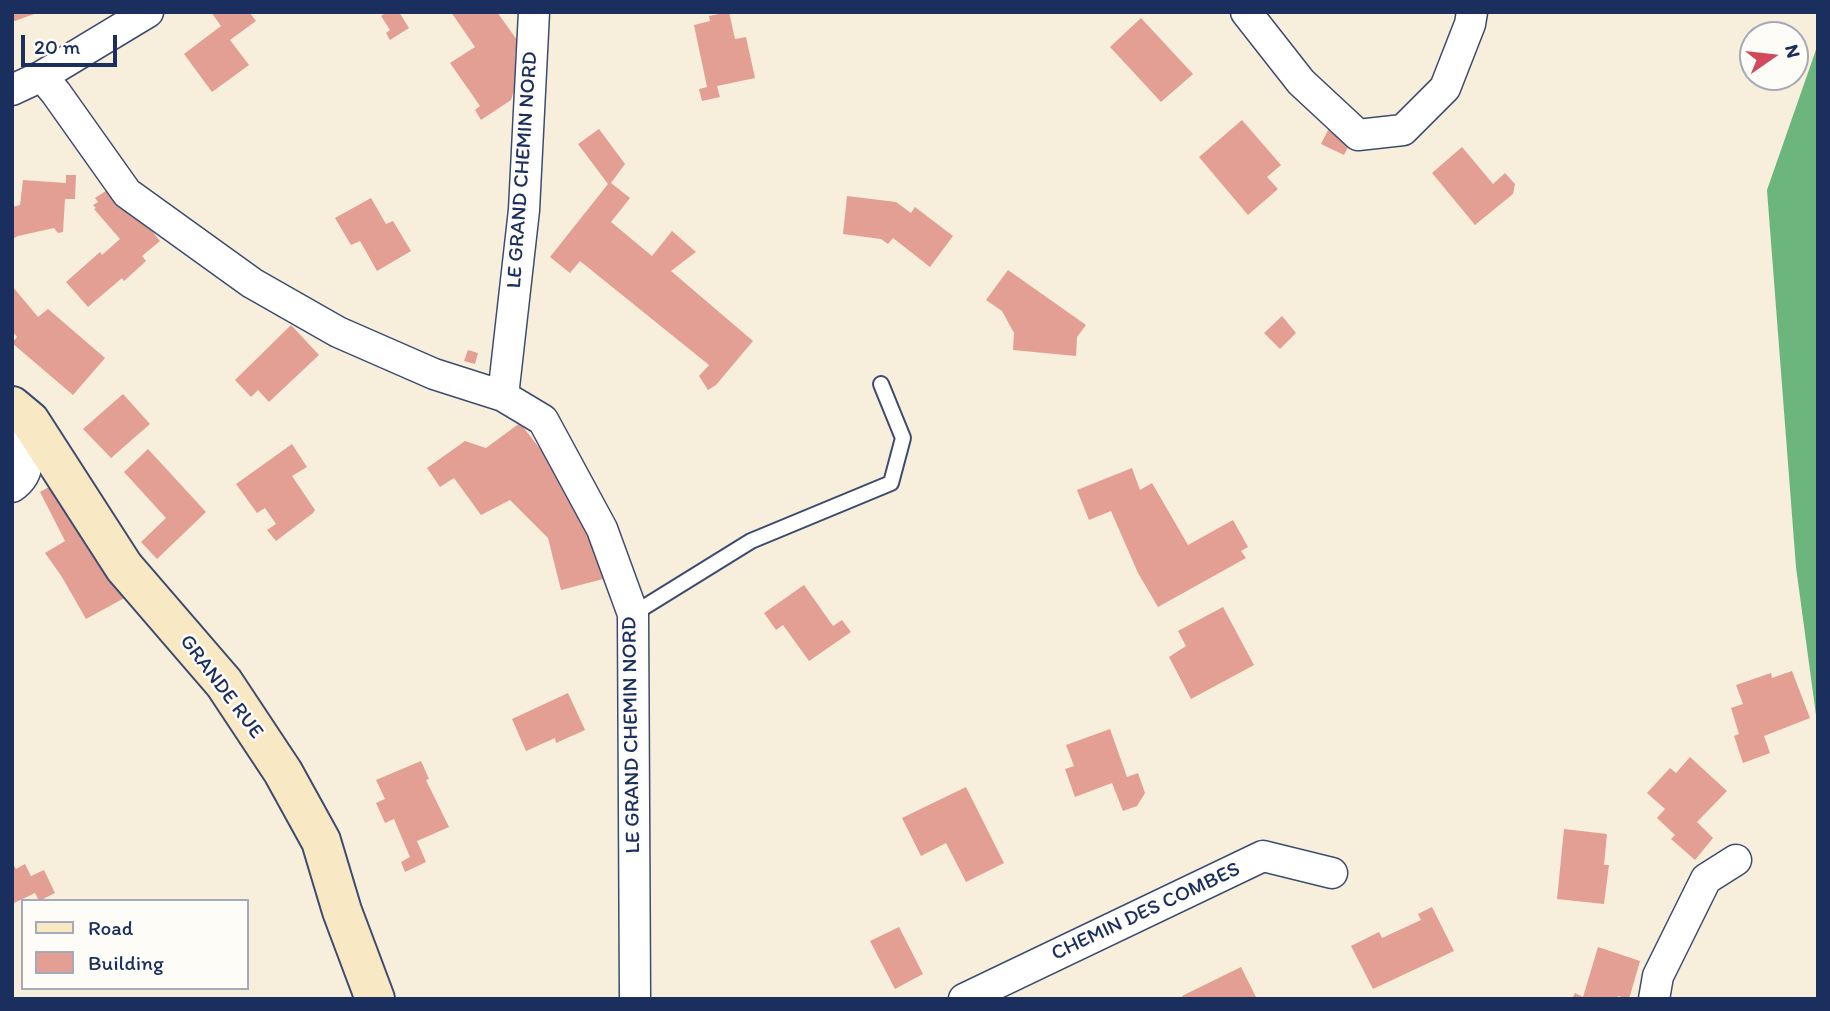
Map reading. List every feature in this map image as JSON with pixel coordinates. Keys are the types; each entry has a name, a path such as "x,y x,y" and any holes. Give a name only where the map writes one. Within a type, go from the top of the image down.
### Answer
{"street":[{"path":"12,90 41,76 148,12"},
{"name":"LE GRAND CHEMIN NORD","path":"534,12 524,210 503,396 543,420 602,529 633,614 635,999"},
{"path":"1246,12 1301,82 1358,135 1403,130 1444,89 1470,24 1472,12"},
{"path":"41,76 127,193 252,283 338,332 435,374 503,396"},
{"name":"GRANDE RUE","path":"12,407 30,421 124,567 223,683 283,772 321,841 342,911 375,999"},
{"path":"12,435 18,440 27,458 21,481 12,487"},
{"name":"CHEMIN DES COMBES","path":"964,999 1263,856 1332,873"},
{"path":"1654,999 1658,976 1706,879 1736,860"}],"lane":[{"path":"633,614 751,541 891,483 903,438 881,384"}],"green space":[{"path":"1818,44 1818,730 1796,567 1767,190 1802,91 1809,91 1809,70"}],"building":[{"path":"12,12 37,12 37,13 12,22"},
{"path":"211,12 249,12 256,21 230,40 249,65 212,92 184,54 221,26"},
{"path":"387,12 399,12 409,28 390,40 386,33 390,30 381,16"},
{"path":"451,12 497,12 517,40 515,58 518,77 511,100 481,120 475,110 480,106 450,63 475,47"},
{"path":"729,12 735,39 746,37 755,78 717,86 720,97 702,101 699,89 707,87 694,25 710,21 709,16"},
{"path":"1141,18 1193,74 1161,102 1110,47"},
{"path":"1242,120 1281,165 1267,177 1278,189 1248,215 1199,157"},
{"path":"599,129 625,164 611,183 630,198 611,222 652,256 672,231 696,252 671,271 753,341 716,385 708,390 699,376 709,365 580,261 570,273 550,257 608,184 578,144"},
{"path":"1328,130 1351,141 1344,155 1321,144"},
{"path":"1462,147 1493,184 1505,173 1515,184 1513,194 1475,225 1432,173"},
{"path":"66,175 76,175 75,199 65,199 63,232 58,233 54,228 12,239 12,207 20,205 23,180 66,183"},
{"path":"115,185 160,241 142,256 146,261 88,307 66,282 100,252 102,255 120,239 93,205 98,202 95,198"},
{"path":"847,196 896,202 911,213 915,207 953,236 930,267 893,238 888,244 881,239 843,234"},
{"path":"371,198 386,224 393,221 411,251 377,271 360,241 351,245 335,218"},
{"path":"1008,270 1086,325 1077,337 1076,356 1013,350 1014,333 1002,311 986,300"},
{"path":"12,286 38,317 48,309 105,358 73,395 12,343 17,337 15,334 12,336"},
{"path":"1282,316 1296,333 1280,349 1264,333"},
{"path":"291,325 319,355 269,402 258,390 251,397 235,380"},
{"path":"468,350 478,353 475,364 464,361"},
{"path":"123,394 150,424 111,458 83,429"},
{"path":"520,423 555,468 594,544 607,578 561,590 548,538 510,500 481,515 454,478 440,487 427,468 465,441 486,448"},
{"path":"292,444 307,467 292,476 315,510 276,541 267,530 276,524 265,508 257,513 236,484"},
{"path":"148,449 206,512 157,559 141,542 166,518 124,472"},
{"path":"1132,468 1140,490 1152,483 1188,545 1233,520 1248,547 1241,551 1246,558 1158,607 1138,573 1111,511 1089,520 1077,490"},
{"path":"58,482 128,596 86,619 45,553 65,541 40,492"},
{"path":"804,585 833,626 842,620 851,632 809,661 783,625 776,630 764,613"},
{"path":"1223,607 1254,665 1191,699 1169,657 1186,646 1178,631"},
{"path":"1792,671 1810,718 1764,736 1770,753 1743,763 1734,736 1739,734 1731,708 1743,704 1736,685 1771,673 1772,678"},
{"path":"568,693 585,730 556,743 555,738 526,751 512,719"},
{"path":"1110,729 1127,777 1138,773 1145,793 1137,806 1123,811 1112,783 1075,797 1065,769 1074,766 1066,745"},
{"path":"1690,757 1727,791 1697,822 1713,838 1695,860 1671,839 1675,835 1657,818 1665,809 1647,793 1670,768 1676,773"},
{"path":"421,761 429,779 426,780 449,827 417,841 426,862 405,872 401,862 410,857 394,819 385,823 376,803 385,799 376,780"},
{"path":"966,787 1004,863 966,882 946,843 921,856 902,818"},
{"path":"1564,829 1607,834 1604,865 1609,865 1604,904 1557,899"},
{"path":"12,862 16,869 25,864 31,876 44,870 55,893 38,899 35,893 12,904"},
{"path":"1432,907 1454,951 1373,989 1351,946 1379,932 1382,938 1421,920 1418,914"},
{"path":"899,927 923,974 895,989 870,941"},
{"path":"1598,947 1640,961 1629,999 1618,996 1617,999 1572,999 1575,993 1583,997"},
{"path":"1241,967 1257,999 1183,999 1182,996"}]}
